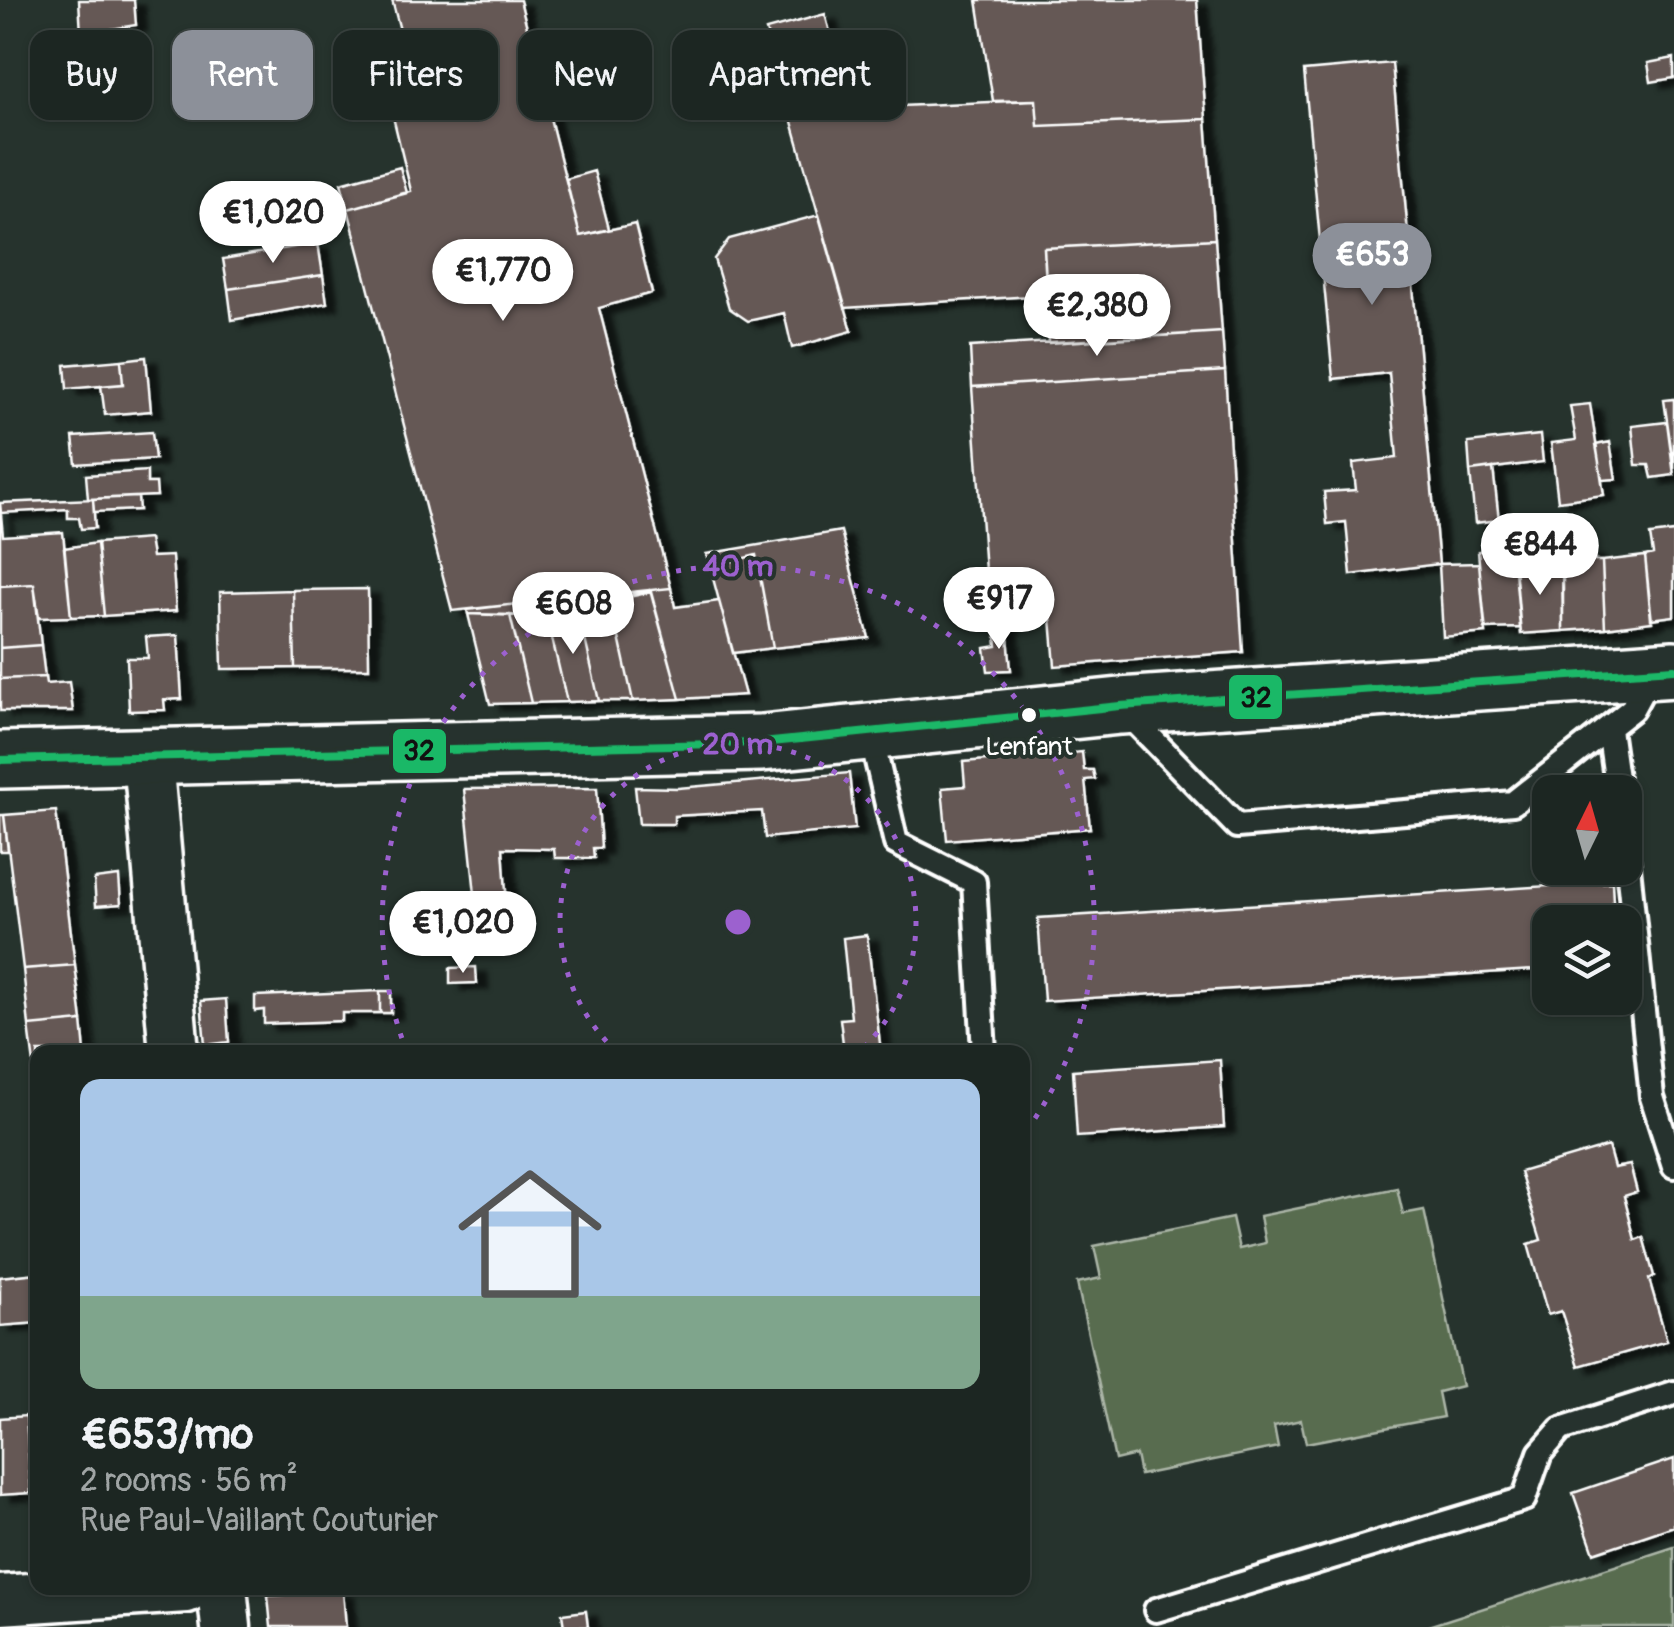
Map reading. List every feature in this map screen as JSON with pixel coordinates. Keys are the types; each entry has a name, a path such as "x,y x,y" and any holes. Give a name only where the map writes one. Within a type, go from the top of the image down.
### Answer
{"street":[{"path":"0,760 762,743 1120,706 1664,670"},
{"path":"148,759 173,1045"},
{"path":"0,1600 78,1595"},
{"path":"223,1595 226,1627"}],"lane":[{"path":"1120,706 1236,826 1513,802 1609,730 1664,670"},
{"path":"1609,730 1616,775"},
{"path":"870,732 896,843 974,882 984,1045"},
{"path":"1630,885 1652,1097 1674,1166"},
{"path":"1156,1610 1524,1499 1540,1453 1561,1429 1674,1393"}],"green space":[{"path":"1397,1188 1403,1214 1424,1210 1462,1386 1438,1392 1443,1417 1306,1443 1301,1420 1274,1426 1278,1447 1140,1475 1136,1455 1115,1460 1077,1283 1101,1278 1094,1246 1232,1218 1239,1249 1265,1243 1260,1216"},
{"path":"1674,1547 1674,1627 1425,1627"}],"building":[{"path":"79,0 134,0 136,25 81,30"},
{"path":"392,0 520,0 528,30 518,30 518,120 551,120 580,236 635,224 652,293 599,308 671,588 452,611 348,209 411,191 394,120 498,120 498,30 400,30"},
{"path":"977,0 1197,0 1206,119 1038,126 1036,100 993,101"},
{"path":"825,14 829,30 766,30"},
{"path":"1674,58 1674,78 1651,82 1648,63"},
{"path":"1392,63 1439,564 1351,575 1346,522 1327,524 1324,492 1356,490 1353,463 1397,458 1389,373 1333,379 1304,71"},
{"path":"1036,100 1038,126 1206,119 1215,239 1044,248 1047,295 845,308 792,120 906,120 906,106"},
{"path":"400,167 407,193 348,209 341,183"},
{"path":"594,171 609,229 580,236 566,179"},
{"path":"819,215 852,331 792,348 784,313 748,321 729,308 714,259 729,239"},
{"path":"1215,239 1222,332 1049,343 1044,248"},
{"path":"318,243 323,275 228,289 223,259"},
{"path":"323,275 327,303 232,320 228,289"},
{"path":"1222,332 1225,371 972,387 970,347"},
{"path":"146,357 151,411 105,415 101,386 123,384 121,360"},
{"path":"121,360 123,384 67,389 65,365"},
{"path":"1225,371 1243,652 1055,666 1049,595 987,600 972,387"},
{"path":"1674,399 1674,469 1664,400"},
{"path":"1590,404 1604,495 1558,501 1551,443 1576,440 1570,406"},
{"path":"1667,422 1674,475 1652,478 1649,465 1636,465 1632,426"},
{"path":"152,432 155,459 76,464 73,437"},
{"path":"1540,435 1543,462 1470,471 1468,443"},
{"path":"1610,442 1616,479 1602,480 1596,445"},
{"path":"1493,468 1499,520 1475,523 1470,471"},
{"path":"147,471 147,483 156,483 157,496 88,499 86,475"},
{"path":"138,497 139,510 94,512 93,499"},
{"path":"93,499 95,528 81,529 79,518 68,518 68,509 1,513 0,503"},
{"path":"0,503 3,536 63,532 71,617 39,618 34,584 0,586"},
{"path":"841,531 869,638 773,648 756,555 710,567 706,554"},
{"path":"1674,532 1674,616 1651,619 1645,556 1653,554 1650,535"},
{"path":"149,539 152,557 172,556 176,611 104,616 97,543"},
{"path":"1562,541 1565,564 1515,566 1514,545"},
{"path":"97,543 104,616 71,617 64,548"},
{"path":"1488,550 1490,561 1514,559 1520,628 1485,629 1478,551"},
{"path":"1593,551 1595,561 1602,561 1605,628 1563,631 1563,554"},
{"path":"756,555 773,648 733,653 710,567"},
{"path":"1645,556 1652,622 1605,628 1602,561"},
{"path":"1479,563 1486,633 1443,637 1439,564"},
{"path":"1562,564 1563,631 1521,634 1515,566"},
{"path":"34,584 41,645 0,648 0,586"},
{"path":"671,588 675,607 719,601 745,695 680,699 650,590"},
{"path":"368,589 369,668 295,668 293,590"},
{"path":"293,590 295,668 222,669 220,592"},
{"path":"650,590 547,617 542,601"},
{"path":"651,592 680,699 633,701 611,601"},
{"path":"542,601 547,617 468,614 467,610"},
{"path":"611,601 633,701 599,701 578,608"},
{"path":"578,608 599,701 567,702 547,617"},
{"path":"468,614 510,615 531,703 490,704"},
{"path":"510,615 547,617 567,702 531,703"},
{"path":"1007,625 1011,670 988,671 985,648 997,646 995,626"},
{"path":"178,635 182,699 164,700 165,710 129,711 127,658 148,658 146,637"},
{"path":"41,645 45,677 0,679 0,648"},
{"path":"45,677 46,684 69,682 73,711 0,711 0,679"},
{"path":"1082,752 1084,770 1093,770 1095,779 1085,780 1090,828 947,840 942,788 965,786 963,762"},
{"path":"849,773 855,829 765,838 762,811 674,816 674,824 639,824 635,787 678,788"},
{"path":"597,788 601,848 593,848 594,858 555,858 554,849 503,848 508,921 478,923 464,789"},
{"path":"56,811 75,965 23,969 4,815"},
{"path":"0,815 4,815 8,851 0,851"},
{"path":"119,876 121,904 96,906 94,879"},
{"path":"1564,885 1612,885 1613,905 1532,905 1532,970 1044,1001 1038,918"},
{"path":"867,935 880,1045 843,1045 840,1019 851,1018 843,938"},
{"path":"75,965 82,1021 29,1026 23,969"},
{"path":"476,967 477,983 450,984 450,968"},
{"path":"380,991 380,1013 342,1013 342,1021 264,1024 264,1010 255,1011 255,996"},
{"path":"380,991 391,991 391,1013 380,1013"},
{"path":"226,999 229,1042 205,1045 201,1001"},
{"path":"82,1021 84,1045 31,1045 29,1026"},
{"path":"1220,1060 1224,1127 1077,1137 1073,1070"},
{"path":"1608,1146 1614,1168 1630,1165 1637,1192 1624,1196 1635,1240 1643,1237 1654,1276 1649,1279 1667,1341 1579,1366 1561,1311 1548,1315 1528,1244 1541,1240 1520,1172"},
{"path":"30,1274 30,1324 0,1326 0,1277"},
{"path":"26,1416 30,1493 0,1495 0,1418"},
{"path":"1674,1459 1674,1526 1594,1553 1573,1493"},
{"path":"343,1595 346,1627 271,1627 268,1596"},
{"path":"586,1611 588,1627 564,1627 562,1614"}],"transit line":[{"name":"32","path":"0,760 762,743 1120,706 1674,669"}],"place":[{"name":"Lenfant","path":"1029,715"}]}
